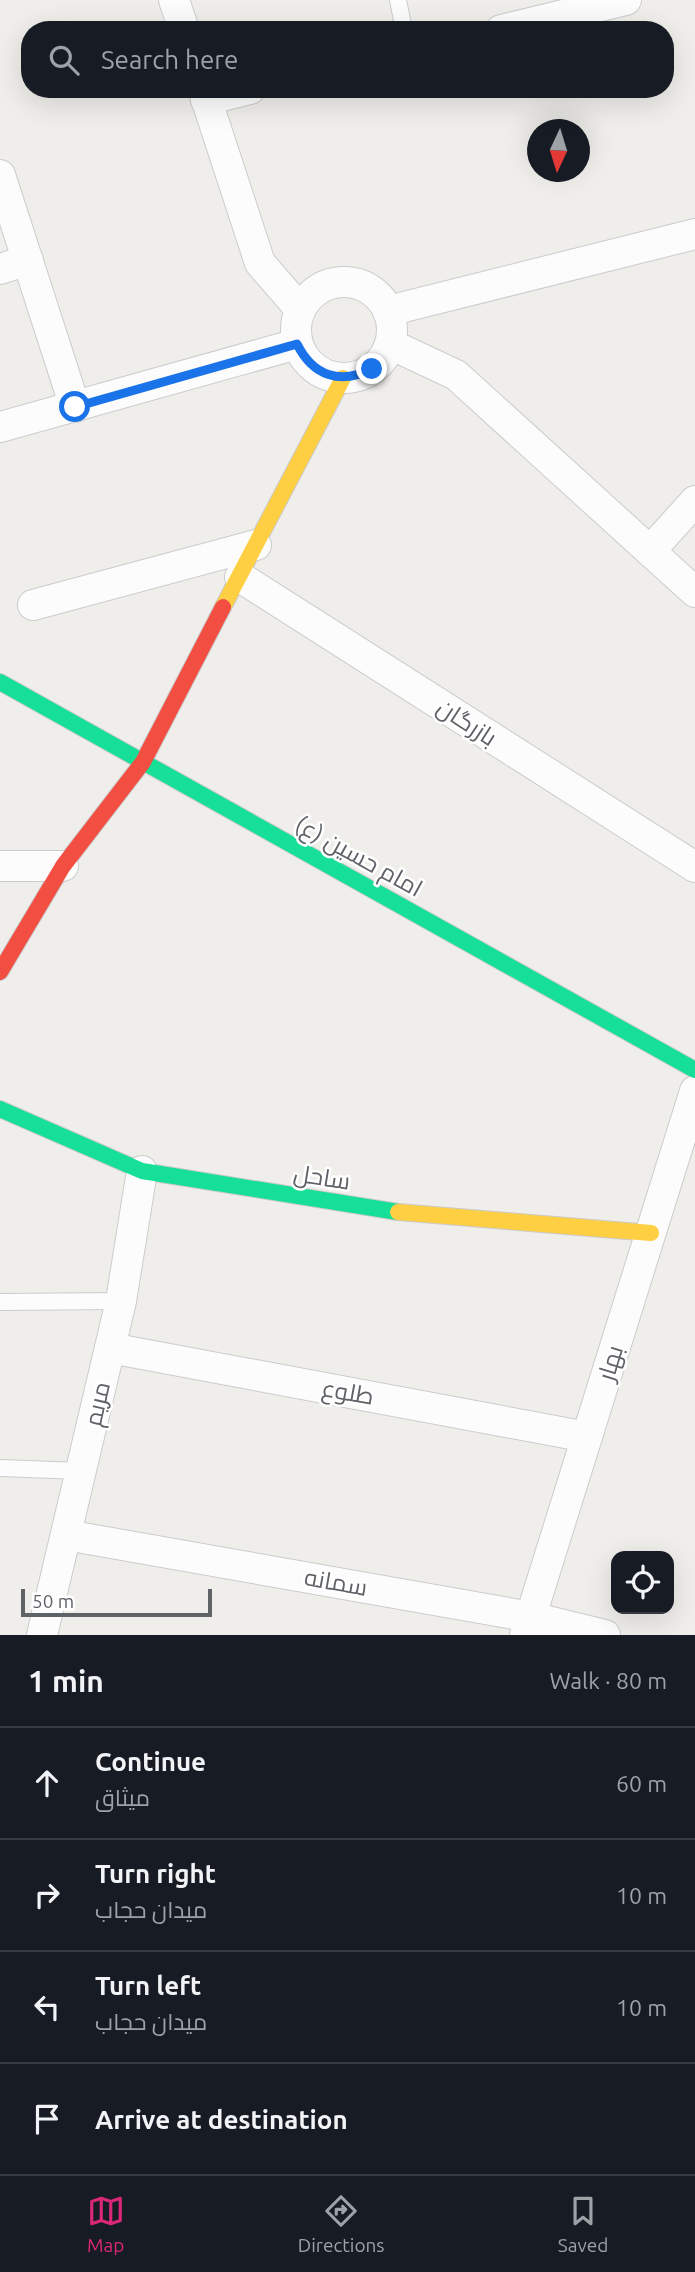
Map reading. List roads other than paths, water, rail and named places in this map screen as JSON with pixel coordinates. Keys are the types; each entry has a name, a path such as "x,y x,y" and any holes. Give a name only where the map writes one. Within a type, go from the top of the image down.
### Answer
{"street":[{"path":"174,0 181,21"},
{"path":"538,21 626,0"},
{"path":"205,98 260,263 300,309"},
{"path":"0,174 14,264 75,407"},
{"path":"388,311 695,234"},
{"path":"337,282 353,282 380,297 388,311 392,322 390,344 372,369 343,378 314,368 297,344 295,332 300,309 309,296 322,287 337,282"},
{"path":"0,426 297,344"},
{"path":"390,344 456,375 695,592"},
{"path":"0,972 63,866 143,762 343,378"},
{"path":"650,551 695,501"},
{"path":"33,605 256,545"},
{"name":"بازرگان","path":"240,577 695,867"},
{"name":"امام حسین (ع)","path":"0,682 695,1070"},
{"path":"0,866 63,866"},
{"name":"بهار","path":"528,1626 695,1091"},
{"name":"ساحل","path":"0,1109 142,1171 425,1216 651,1233"},
{"name":"مریم","path":"42,1635 121,1301 142,1171"},
{"name":"طلوع","path":"110,1348 587,1437"},
{"name":"سمانه","path":"66,1535 528,1626 605,1635"}],"lane":[{"path":"398,0 402,21"},
{"path":"0,1301 121,1301"},
{"path":"0,1468 81,1471"}]}
